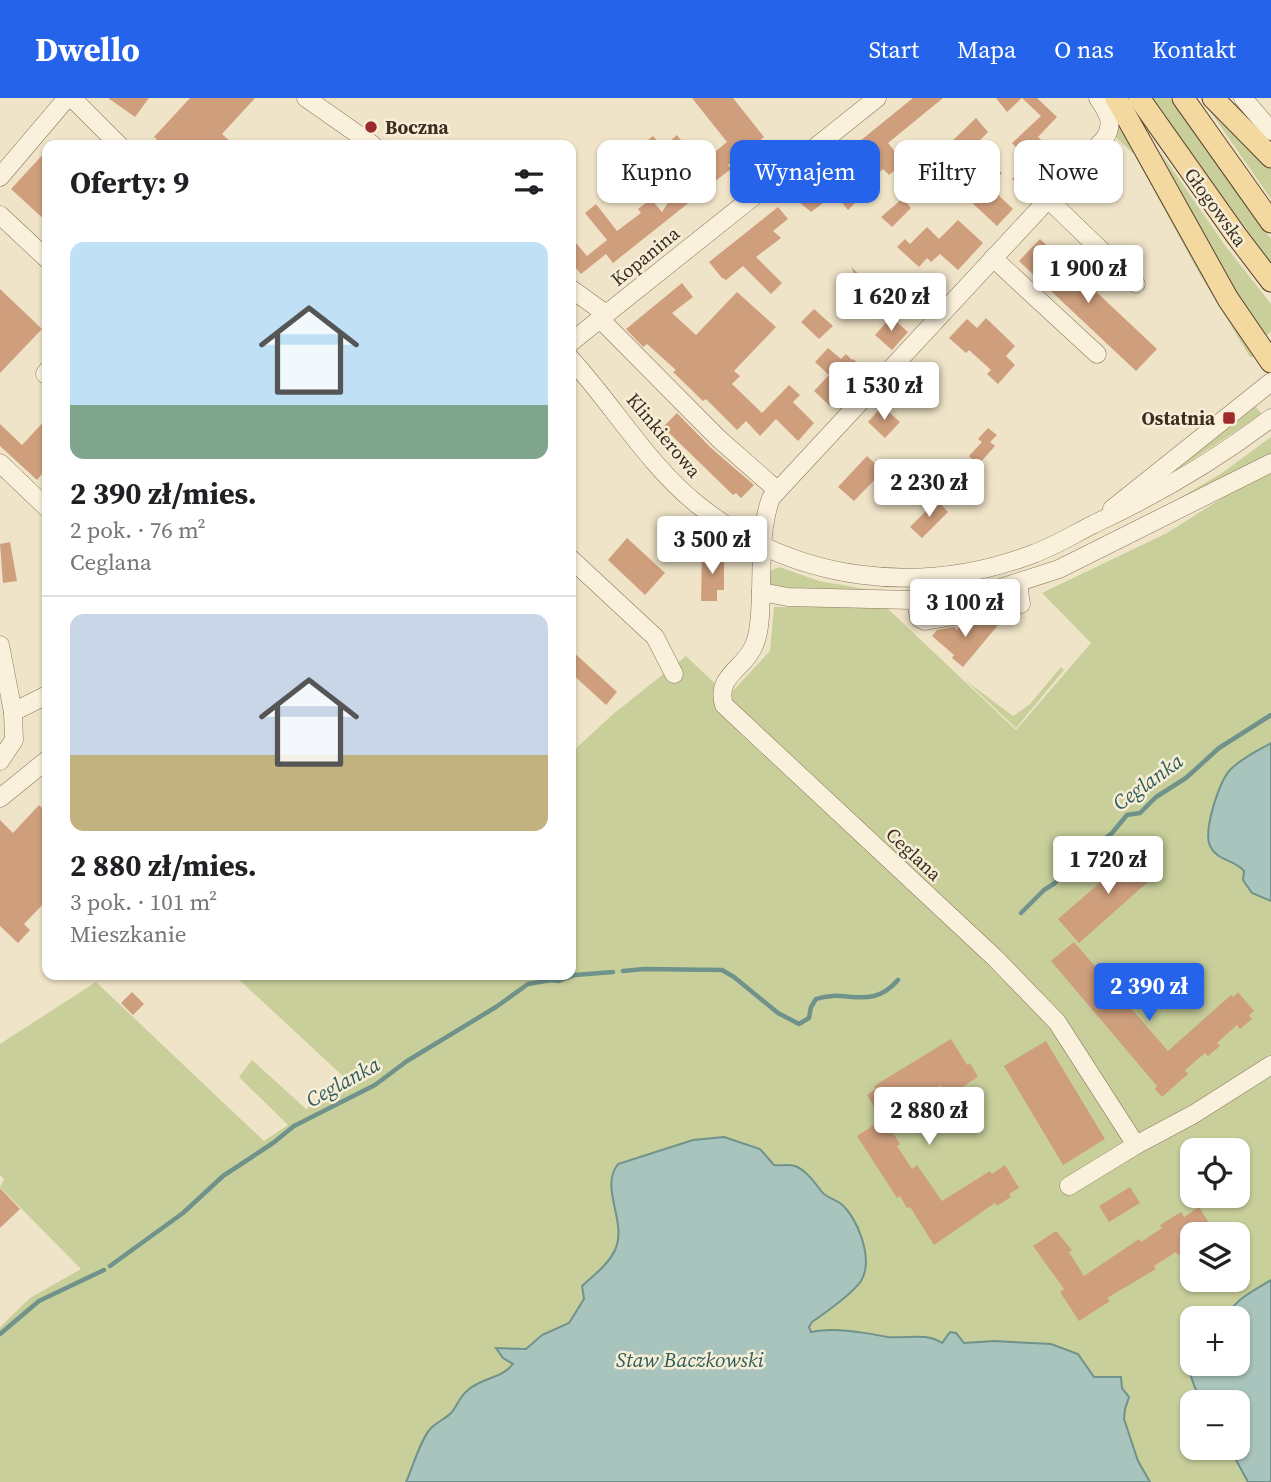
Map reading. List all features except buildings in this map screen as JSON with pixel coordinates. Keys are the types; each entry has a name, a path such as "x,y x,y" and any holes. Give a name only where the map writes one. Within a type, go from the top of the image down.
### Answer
{"main road":[{"path":"1116,98 1220,284 1271,362"},
{"name":"Głogowska","path":"1139,98 1271,281"},
{"name":"Głogowska","path":"1183,98 1271,222"},
{"path":"1213,98 1271,157"}],"street":[{"path":"0,177 69,98 114,140"},
{"path":"306,98 366,140"},
{"name":"Kopanina","path":"576,338 877,98"},
{"path":"1098,98 1110,121 1109,131 1103,140"},
{"path":"1243,98 1271,131"},
{"path":"576,293 603,316 726,445 777,489 1046,203"},
{"path":"1052,203 1136,284"},
{"path":"0,215 42,254"},
{"path":"993,257 1097,354"},
{"name":"Klinkierowa","path":"576,365 658,467 676,486 718,520 762,545 807,564 846,573 895,579 973,572 1050,548 1148,498 1271,418"},
{"name":"Klinkierowa","path":"1093,525 1271,382"},
{"path":"0,463 42,503"},
{"path":"761,592 788,597 916,600 970,595 1018,584 1071,564 1271,463"},
{"name":"Ceglana","path":"777,489 767,510 762,545 760,624 754,646 742,664 725,680 721,694 724,705 995,958 1057,1022 1136,1145"},
{"path":"576,564 654,637 674,674"},
{"path":"0,645 13,712 14,740 0,761"},
{"path":"13,712 42,698"},
{"path":"0,798 42,764"},
{"path":"1069,1186 1194,1114 1271,1065"}],"green space":[{"path":"1108,98 1256,357 1250,357 1199,273 1134,154 1123,144 1123,140 1113,135"},
{"path":"1152,98 1170,98 1271,239 1271,263"},
{"path":"1205,104 1271,169 1271,199"},
{"path":"1159,150 1224,244 1271,304 1271,332 1266,336 1269,339 1266,341 1236,294"},
{"path":"1254,405 1262,414 1174,470"},
{"path":"1271,437 1271,456 1144,519 1222,473"},
{"path":"1271,467 1271,1482 0,1482 0,1327 30,1298 81,1269 0,1187 4,1179 0,1175 0,1044 96,982 264,1141 288,1125 239,1077 252,1060 306,1109 345,1078 239,980 576,980 576,748 612,715 686,656 728,696 770,651 774,607 885,606 1016,730 1091,643 1042,593 1167,533"},
{"path":"779,567 819,581 882,592 797,591 773,587 768,579 770,571"},
{"path":"1061,667 1064,670 1016,728 965,680 1013,716 1030,704"}],"water":[{"path":"1271,743 1271,901 1252,893 1243,880 1244,871 1217,855 1208,839 1213,807 1226,776 1239,762"},
{"name":"Staw Baczkowski","path":"724,1137 760,1149 774,1165 792,1165 803,1170 824,1194 847,1210 858,1228 866,1262 861,1281 812,1322 809,1327 811,1332 840,1330 888,1337 923,1337 942,1343 950,1332 956,1333 964,1343 994,1341 1051,1344 1078,1354 1094,1377 1121,1377 1122,1388 1129,1397 1124,1419 1138,1461 1150,1482 406,1482 420,1446 431,1428 450,1414 468,1390 503,1373 513,1364 503,1358 496,1348 526,1349 542,1335 569,1323 584,1299 582,1286 605,1265 615,1250 618,1228 611,1184 618,1164 693,1140"},
{"path":"1271,1280 1271,1482 1248,1482 1236,1460 1250,1460 1250,1390 1197,1390 1192,1376 1250,1376 1250,1306 1234,1306 1244,1296"}],"waterway":[{"name":"Ceglanka","path":"1021,913 1074,863 1112,833 1127,815 1140,813 1156,797 1186,778 1219,748 1271,715"},
{"name":"Ceglanka","path":"623,971 722,970 778,1013 799,1024 809,1018 816,999 827,996 878,995 898,980"},
{"name":"Ceglanka","path":"576,975 613,972"},
{"name":"Ceglanka","path":"110,1266 183,1213 223,1176 294,1126 375,1085 407,1061 496,1007 528,984 551,980"},
{"name":"Ceglanka","path":"551,980 562,980"},
{"name":"Ceglanka","path":"0,1334 39,1301 104,1270"}],"place":[{"name":"Boczna","path":"371,127"},
{"name":"Ostatnia","path":"1229,418"}]}
